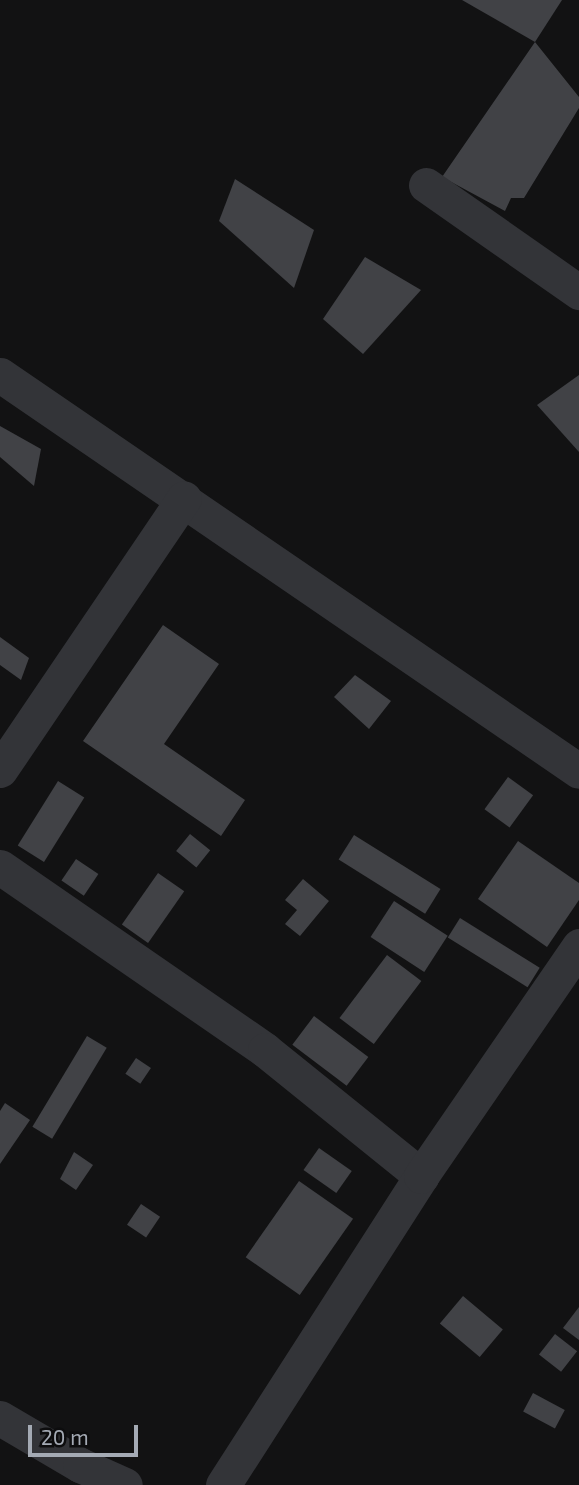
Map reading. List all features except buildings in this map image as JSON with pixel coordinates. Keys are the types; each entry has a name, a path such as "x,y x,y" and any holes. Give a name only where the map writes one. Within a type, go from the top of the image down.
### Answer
{"street":[{"path":"426,185 579,292"},
{"path":"0,375 184,498 579,771"},
{"path":"0,770 184,498"},
{"path":"0,867 265,1050 421,1176"},
{"path":"223,1485 421,1176 579,946"},
{"path":"0,1418 80,1465 125,1485"}]}
